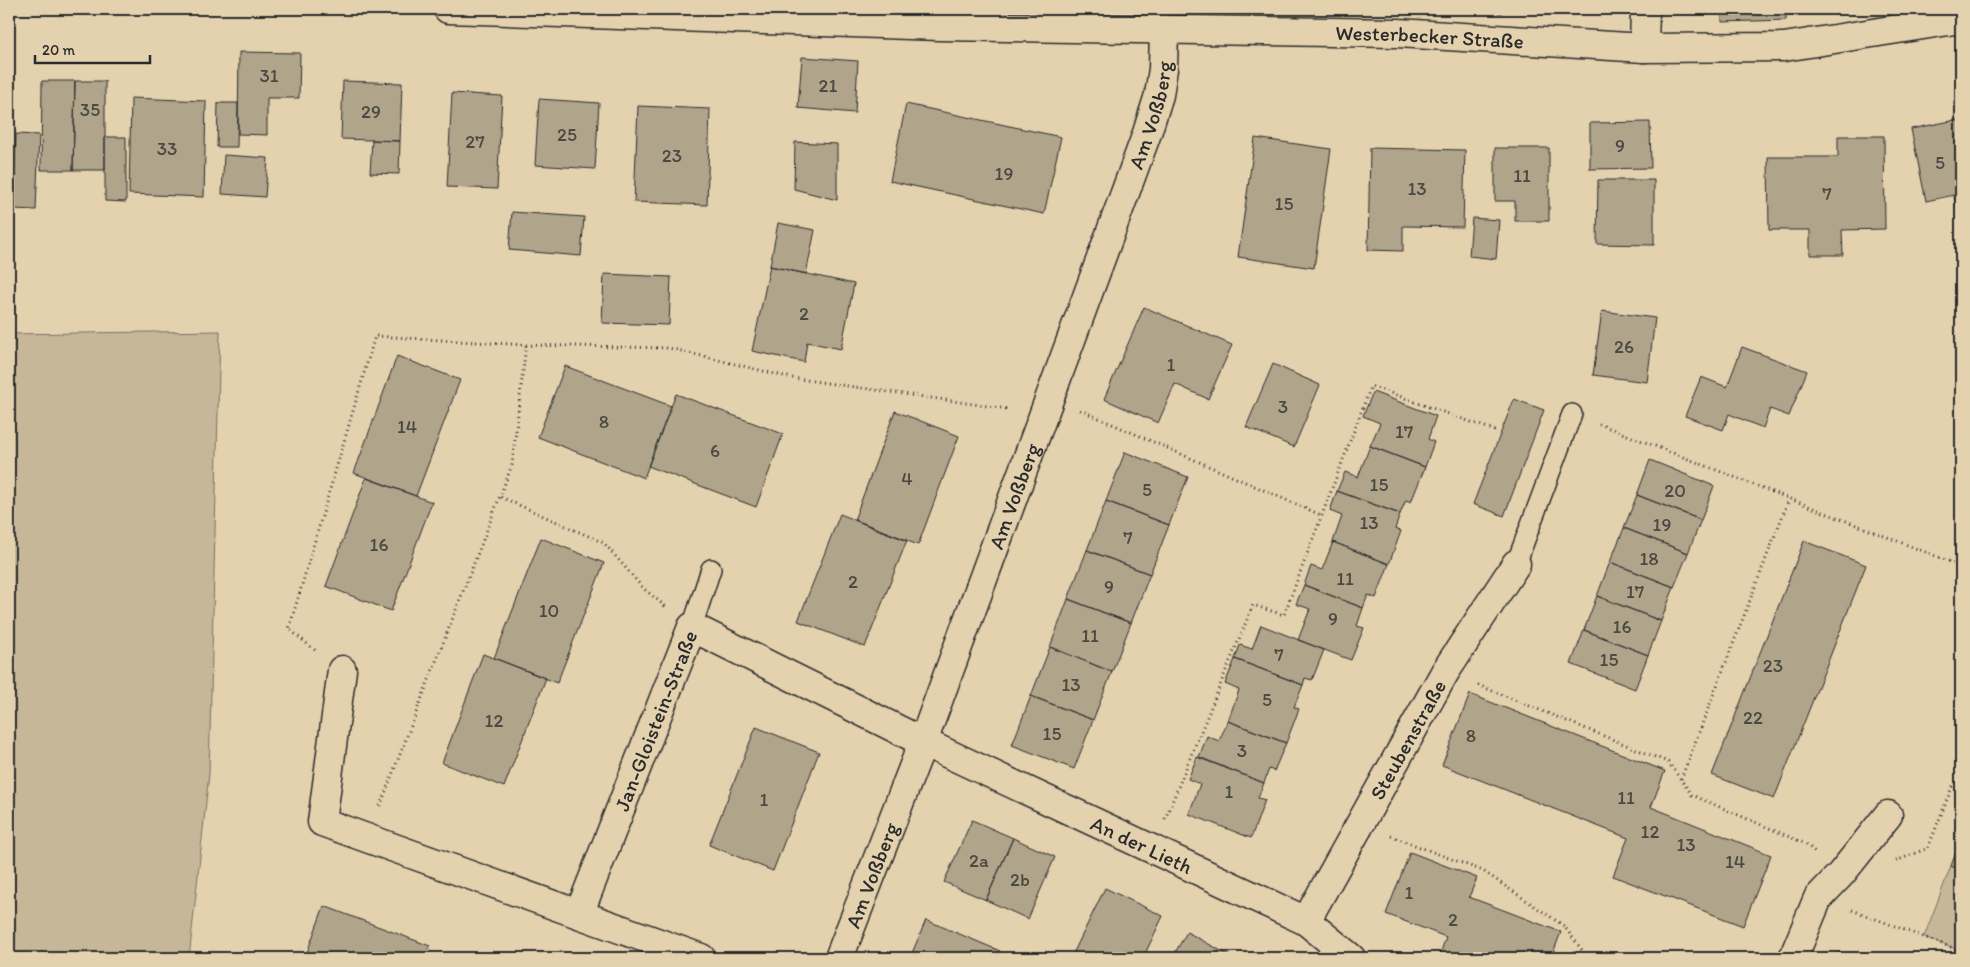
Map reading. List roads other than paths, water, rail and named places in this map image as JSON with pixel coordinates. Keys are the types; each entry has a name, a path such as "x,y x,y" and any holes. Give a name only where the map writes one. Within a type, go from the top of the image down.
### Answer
{"street":[{"name":"Westerbecker Straße","path":"448,9 939,26 1398,33 1644,48 1784,48 1961,19"},
{"path":"1644,48 1645,9"},
{"name":"Am Voßberg","path":"839,958 923,742 1159,95 1163,69 1164,29"},
{"name":"Steubenstraße","path":"1306,920 1445,672 1516,564"},
{"name":"Jan-Gloistein-Straße","path":"579,914 692,627 923,742"},
{"path":"342,670 322,822 702,958"},
{"name":"An der Lieth","path":"923,742 1306,920 1351,958"},
{"path":"1793,958 1818,898 1841,874 1888,815"}],"lane":[{"path":"1516,564 1572,414"},
{"path":"692,627 711,569"}]}
